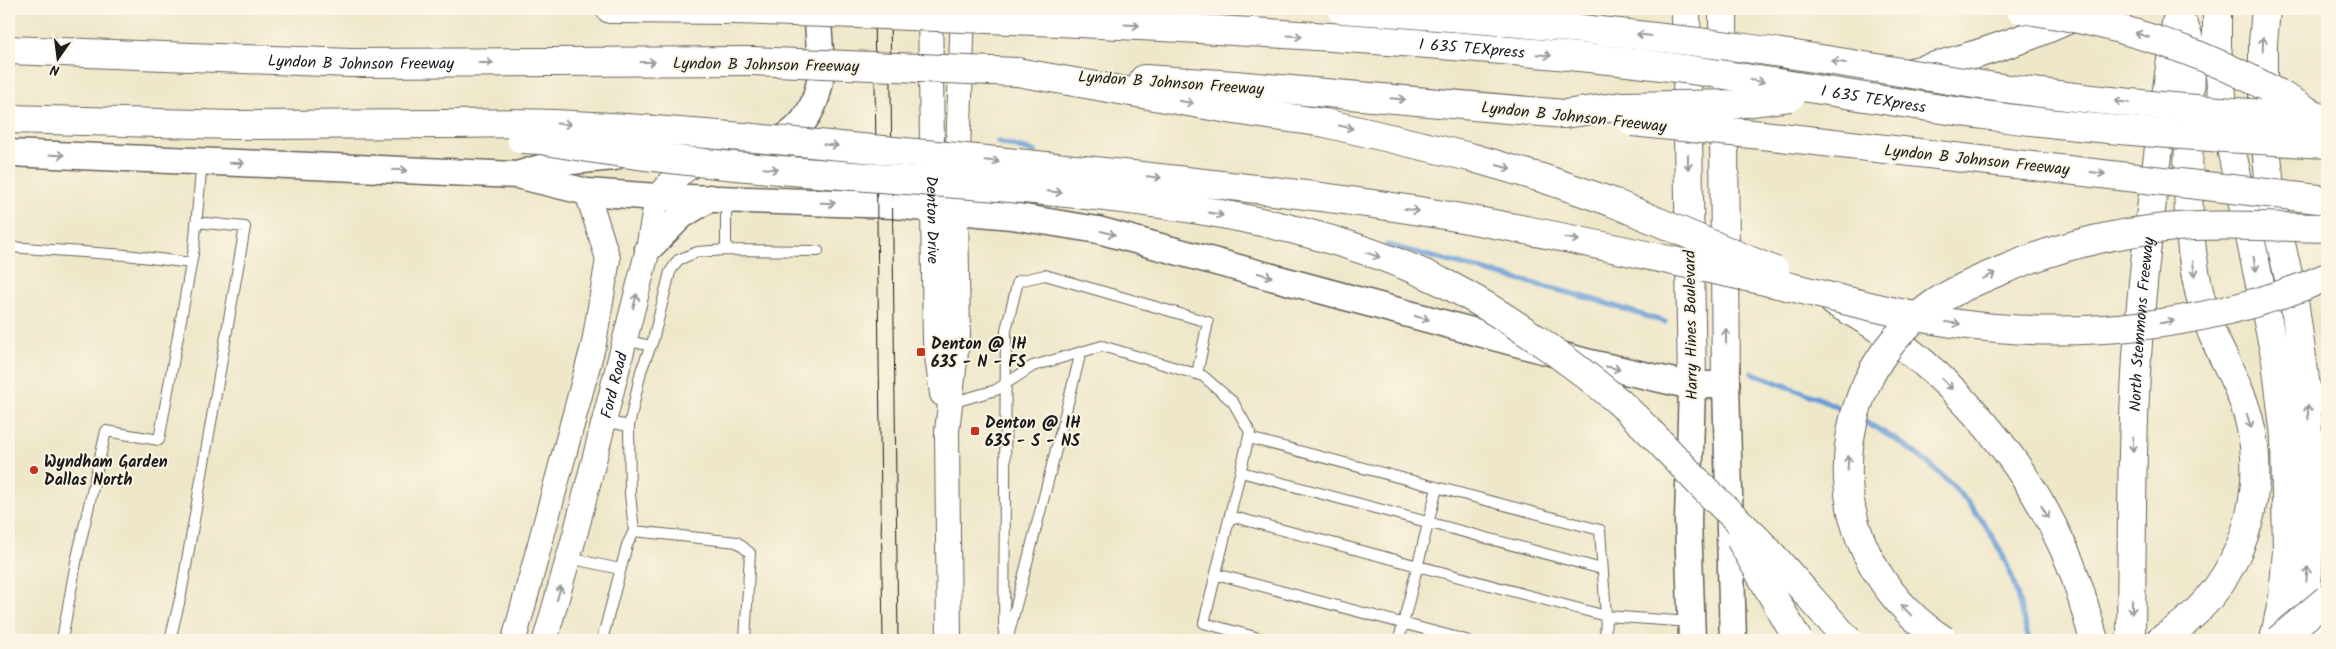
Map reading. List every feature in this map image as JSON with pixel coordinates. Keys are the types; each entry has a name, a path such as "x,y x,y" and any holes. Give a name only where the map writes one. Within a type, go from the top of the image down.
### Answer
{"main road":[{"name":"I 635 TEXpress","path":"610,9 734,10 1050,20 1471,48 1612,61 1992,116 2113,130 2327,144"},
{"path":"516,175 561,162 670,152 733,152 772,145 801,126 811,109 819,84 817,9"},
{"name":"I 635 TEXpress","path":"1341,9 1474,18 1614,32 1756,50 2023,90 2226,112 2327,118"},
{"name":"Harry Hines Boulevard","path":"1686,9 1692,386 1688,521 1692,631"},
{"path":"1724,9 1726,384 1732,640"},
{"path":"2020,9 2083,19 2164,42 2212,60 2258,82 2327,123"},
{"path":"1564,114 1622,106 1736,104 1790,97 1870,82 1957,61 2005,47 2053,28 2091,9"},
{"path":"2217,9 2216,46 2224,116 2276,360 2285,436 2285,500 2288,551 2283,596 2274,640"},
{"path":"2266,9 2263,43 2263,109 2271,201 2294,300 2307,394 2310,525 2308,574 2300,640"},
{"path":"2160,640 2186,622 2214,593 2236,555 2250,516 2256,466 2250,422 2209,325 2193,266 2189,207 2190,43 2178,11"},
{"name":"North Stemmons Freeway","path":"2131,640 2133,426 2137,356 2156,175 2178,11"},
{"name":"Lyndon B Johnson Freeway","path":"9,50 350,63 752,62 1017,72 1235,84 1564,114 1781,137 2327,200"},
{"path":"9,70 350,63"},
{"path":"1017,72 1335,125 1470,157 1609,201 1775,271 1863,318 1899,342 1932,369 1986,424 2021,472 2064,548 2094,640"},
{"path":"9,119 235,125 540,140 670,160 1083,194 1205,212 1312,236 1358,249 1450,286 1488,308 1571,365 1620,403 1758,541 1848,640"},
{"path":"235,125 549,123 736,136 1200,182 1439,214 1579,241 1820,293 1892,311 1985,327 2033,330 2085,330 2165,323 2248,304 2304,287 2327,277"},
{"path":"9,153 516,175 587,192 657,197 893,205 1012,216 1098,230 1590,363 1692,386 1726,384"},
{"path":"648,249 681,216 718,198"},
{"path":"1944,640 1912,616 1890,591 1863,544 1850,508 1847,468 1855,410 1860,392 1876,364 1899,335 1934,304 1961,289 2027,260 2080,242 2116,234 2167,228 2236,226 2327,228"},
{"path":"1707,490 1750,555 1798,640"},
{"path":"2256,640 2268,592 2285,500"},
{"path":"2278,640 2327,599"},
{"path":"2320,640 2327,611"}],"street":[{"name":"Denton Drive","path":"930,9 944,210 958,334 947,431"},
{"name":"Denton Drive","path":"950,640 947,431 935,341 944,210 963,9"},
{"path":"657,197 673,179 711,153"},
{"name":"Ford Road","path":"514,640 594,343 608,259 587,192"},
{"name":"Ford Road","path":"546,640 569,558 648,249 657,197"}],"lane":[{"path":"62,640 76,562 106,431 159,440 191,263 202,161"},
{"path":"718,198 726,250"},
{"path":"170,640 181,595 246,227 196,222"},
{"path":"9,247 126,255 191,263"},
{"path":"602,640 627,545 634,531 630,494 629,426 641,371 651,346 670,272 678,260 696,252 726,250 818,250"},
{"path":"1005,640 1004,385 1006,330 1018,281 1044,275 1208,322 1197,374"},
{"path":"624,340 651,346"},
{"path":"950,403 996,390 1033,366 1102,346 1203,376 1233,402 1250,432 1204,624 1266,640"},
{"path":"1005,640 1081,352"},
{"path":"603,420 629,426"},
{"path":"1249,438 1600,530 1606,616 1605,640"},
{"path":"1241,472 1602,569"},
{"path":"1399,640 1437,488"},
{"path":"1230,516 1606,616 1692,631"},
{"path":"634,531 737,542 750,553 745,640"},
{"path":"569,558 620,570"},
{"path":"1216,574 1466,640"},
{"path":"9,638 20,640"}],"waterway":[{"path":"998,142 1035,152"},
{"path":"1387,245 1592,299 1665,322"},
{"path":"1752,373 1823,400 1849,413"},
{"path":"1861,420 1904,445 1924,460 1961,495 1977,514 1991,534 2008,566 2029,640"}],"tram line":[{"path":"874,9 883,640"},
{"path":"890,9 898,640"}],"place":[{"name":"Denton @ IH 635 - N - FS","path":"921,352"},
{"name":"Denton @ IH 635 - S - NS","path":"975,431"},
{"name":"Wyndham Garden Dallas North","path":"34,470"}]}
